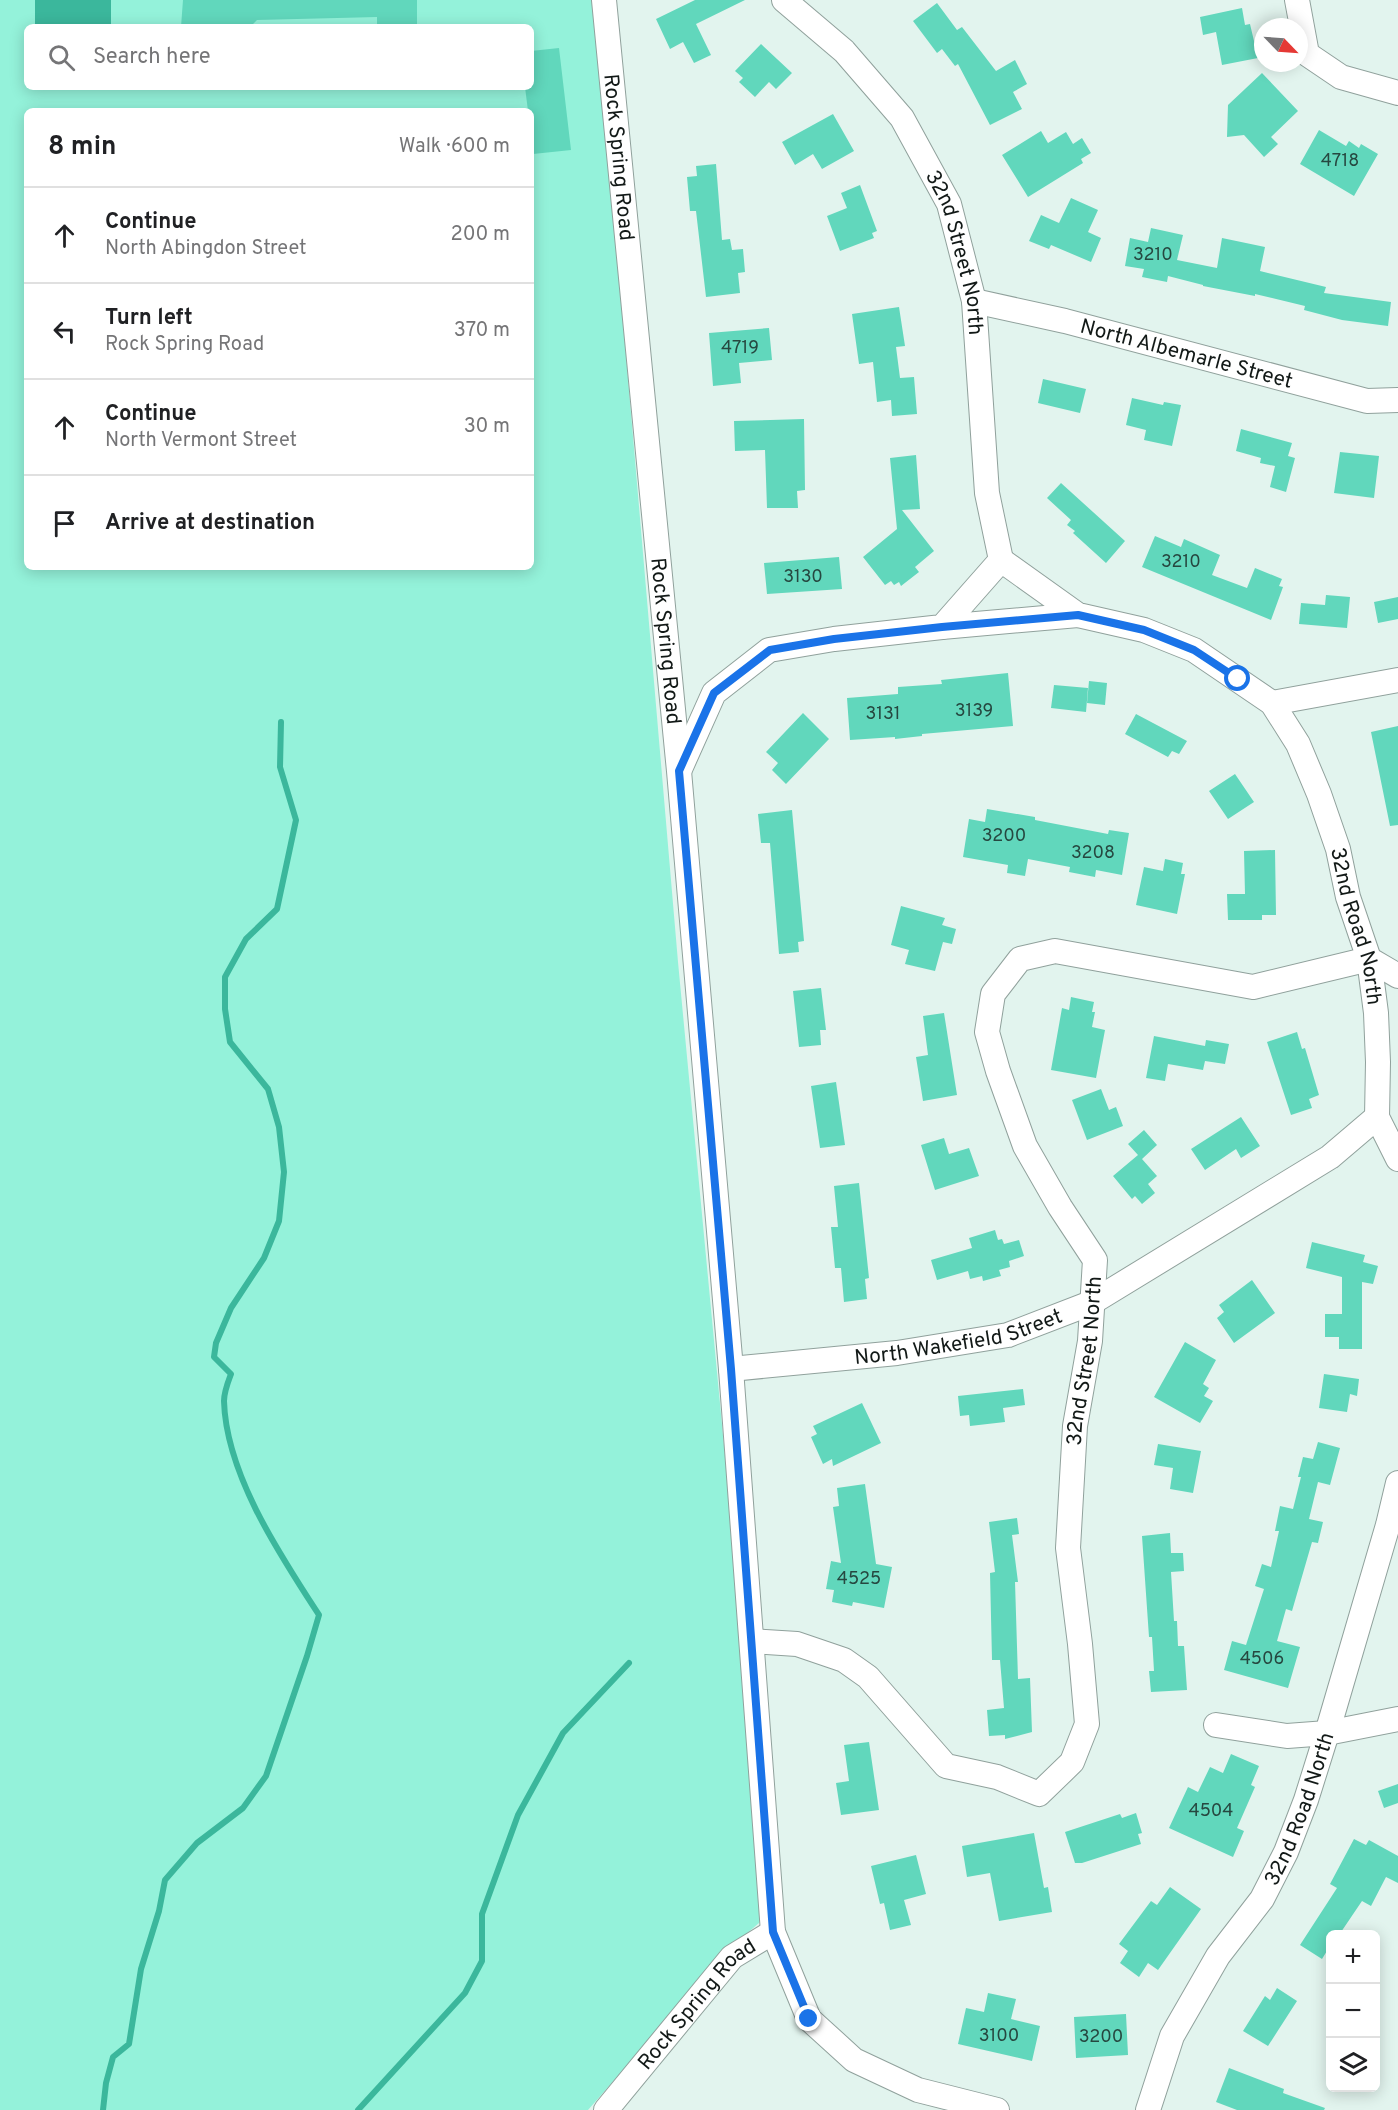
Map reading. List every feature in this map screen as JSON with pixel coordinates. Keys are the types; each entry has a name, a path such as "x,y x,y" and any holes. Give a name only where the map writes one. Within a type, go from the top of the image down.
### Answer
{"street":[{"name":"Rock Spring Road","path":"604,0 679,771 731,1369 773,1932 732,1957 606,2110"},
{"name":"32nd Street North","path":"784,0 844,51 902,118 949,204 974,301 987,493 1001,560"},
{"path":"1297,0 1307,54 1341,77 1398,93"},
{"name":"North Albemarle Street","path":"974,301 1065,321 1367,401 1398,400"},
{"path":"942,627 1001,560 1078,615"},
{"path":"679,771 714,693 770,650 834,639 1078,615 1144,630 1194,650 1272,703 1398,680"},
{"path":"672,698 714,693"},
{"name":"32nd Road North","path":"1272,703 1298,744 1319,794 1338,849 1348,897 1369,958 1376,1013 1377,1117 1398,1159"},
{"name":"32nd Street North","path":"752,1641 797,1644 844,1660 868,1677 946,1766 997,1777 1039,1794 1072,1762 1087,1724 1068,1548 1074,1426 1090,1341 1095,1260 1059,1207 1025,1146 998,1071 987,1032 993,994 1020,960 1055,951 1253,987 1369,958"},
{"path":"1369,958 1398,975"},
{"name":"North Wakefield Street","path":"731,1369 897,1353 1008,1335 1091,1303 1330,1157 1377,1117"},
{"name":"32nd Road North","path":"1148,2110 1172,2036 1218,1956 1262,1899 1286,1852 1306,1800 1327,1733 1388,1525 1398,1483"},
{"path":"1216,1725 1287,1736 1327,1733 1398,1719"},
{"path":"773,1932 809,2019 854,2060 918,2090 997,2110"}],"shaded area":[{"path":"0,0 592,0 606,121 678,962 766,1907 759,1923 731,1947 588,2110 0,2110"},
{"path":"35,0 111,0 111,24 35,24"}],"building":[{"path":"183,0 417,0 417,24 377,24 377,17 257,20 253,24 181,24"},
{"path":"695,0 745,0 696,24 711,55 694,63 683,42 670,49 656,19"},
{"path":"937,3 957,30 962,27 996,71 1015,60 1027,84 1013,92 1022,109 990,125 958,64 955,66 942,49 937,53 913,21"},
{"path":"1242,8 1245,25 1250,24 1254,41 1254,59 1222,65 1216,32 1203,35 1200,17"},
{"path":"761,44 792,73 776,89 769,82 755,97 739,82 743,78 735,71"},
{"path":"559,48 571,150 534,154 534,108 528,108 525,90 534,90 534,51"},
{"path":"1262,73 1298,111 1271,137 1278,144 1264,157 1244,135 1227,137 1228,105"},
{"path":"833,114 854,151 822,169 813,154 795,165 782,142"},
{"path":"1319,130 1346,146 1349,141 1359,148 1361,144 1378,154 1354,196 1300,164"},
{"path":"1041,131 1048,143 1066,132 1073,144 1082,138 1091,153 1081,159 1083,163 1028,197 1002,155"},
{"path":"716,164 722,240 730,239 732,250 743,249 745,272 738,273 740,293 706,297 696,211 690,211 687,177 697,176 696,166"},
{"path":"860,185 877,231 872,233 874,238 840,251 827,216 847,208 841,193"},
{"path":"1071,198 1098,210 1088,232 1101,238 1091,262 1051,245 1049,249 1029,241 1041,215 1059,223"},
{"path":"1151,228 1183,235 1177,260 1217,268 1222,238 1265,247 1260,271 1326,287 1324,293 1391,302 1388,326 1342,320 1304,310 1305,306 1255,294 1255,296 1203,286 1168,276 1167,282 1142,277 1144,269 1125,266 1130,238 1148,242"},
{"path":"899,307 905,346 896,347 900,378 914,377 917,414 892,416 891,400 877,402 873,362 859,364 852,314"},
{"path":"769,328 772,360 739,363 741,383 713,386 709,333"},
{"path":"1043,379 1086,389 1080,413 1038,403"},
{"path":"1132,398 1163,405 1164,402 1181,405 1172,446 1144,440 1146,430 1126,425"},
{"path":"804,419 805,490 797,491 798,508 767,508 765,450 735,451 734,421"},
{"path":"1241,429 1292,443 1288,456 1295,458 1286,492 1270,487 1275,466 1260,463 1261,458 1236,451"},
{"path":"1340,452 1379,456 1374,498 1334,493"},
{"path":"916,455 920,509 902,510 934,551 915,567 919,572 901,586 899,582 894,585 891,581 885,585 863,557 897,529 890,458"},
{"path":"1061,483 1125,541 1106,563 1073,533 1075,531 1067,525 1071,520 1047,498"},
{"path":"1155,536 1181,547 1184,539 1220,555 1212,575 1247,588 1255,568 1282,579 1279,586 1283,587 1271,620 1142,567"},
{"path":"839,557 842,589 767,594 764,563"},
{"path":"1326,595 1350,597 1347,628 1299,624 1301,603 1325,605"},
{"path":"1398,597 1398,619 1378,623 1374,602"},
{"path":"1008,673 1013,726 922,734 922,736 895,739 895,737 850,740 847,698 898,694 898,687 942,684 941,680"},
{"path":"1089,681 1107,683 1105,705 1087,703"},
{"path":"1054,685 1088,688 1086,712 1051,708"},
{"path":"803,713 829,739 786,784 772,770 778,763 766,752"},
{"path":"1136,714 1187,741 1179,754 1172,751 1168,757 1125,734"},
{"path":"1398,726 1398,825 1390,826 1371,732"},
{"path":"1235,774 1254,802 1228,819 1209,791"},
{"path":"987,809 1035,817 1035,820 1108,834 1109,830 1129,833 1122,875 1096,870 1095,877 1069,872 1070,867 1028,859 1025,876 1007,873 1008,865 963,857 969,819 985,822"},
{"path":"792,810 804,941 798,942 799,952 779,954 770,843 761,843 758,814"},
{"path":"1275,850 1276,915 1262,915 1262,920 1228,920 1227,894 1245,894 1244,851"},
{"path":"1165,859 1183,863 1181,874 1185,874 1177,914 1136,905 1144,867 1163,871"},
{"path":"901,906 945,918 942,925 956,929 952,944 943,942 935,971 905,964 909,950 891,945"},
{"path":"821,988 826,1030 820,1030 821,1045 799,1047 793,991"},
{"path":"1071,997 1094,1002 1092,1027 1105,1030 1096,1078 1051,1070 1062,1008 1069,1010"},
{"path":"944,1013 957,1095 923,1101 916,1057 928,1055 923,1016"},
{"path":"1297,1032 1302,1049 1305,1048 1319,1095 1309,1099 1312,1108 1291,1115 1267,1042"},
{"path":"1154,1036 1205,1046 1206,1040 1229,1044 1225,1064 1205,1061 1203,1070 1168,1064 1165,1081 1146,1078"},
{"path":"836,1082 845,1145 820,1148 811,1086"},
{"path":"1101,1089 1109,1110 1116,1107 1123,1126 1087,1140 1072,1100"},
{"path":"1241,1117 1260,1146 1241,1158 1236,1149 1205,1170 1191,1149"},
{"path":"1144,1130 1157,1145 1142,1159 1157,1176 1148,1184 1155,1193 1142,1204 1135,1196 1132,1199 1113,1176 1138,1155 1128,1144"},
{"path":"944,1138 949,1154 969,1148 979,1176 935,1190 921,1145"},
{"path":"859,1183 869,1278 865,1279 867,1299 844,1302 841,1268 835,1268 831,1227 838,1227 834,1186"},
{"path":"995,1230 998,1240 1002,1239 1004,1244 1019,1240 1024,1256 1009,1261 1010,1267 999,1270 1001,1276 983,1281 982,1276 970,1279 968,1271 937,1280 931,1260 972,1248 969,1238"},
{"path":"1312,1242 1365,1255 1363,1262 1378,1266 1373,1284 1362,1282 1362,1349 1339,1349 1339,1337 1325,1337 1325,1314 1342,1314 1342,1277 1306,1268"},
{"path":"1252,1280 1275,1313 1234,1343 1217,1318 1224,1312 1219,1305"},
{"path":"1185,1342 1216,1360 1203,1384 1209,1388 1204,1396 1213,1401 1200,1423 1154,1397"},
{"path":"1324,1374 1359,1379 1357,1396 1350,1394 1347,1412 1319,1408"},
{"path":"1023,1389 1025,1405 1003,1408 1005,1422 970,1426 969,1415 960,1416 958,1396"},
{"path":"862,1403 881,1443 833,1466 832,1459 823,1464 811,1437 817,1434 813,1426"},
{"path":"1318,1442 1340,1448 1330,1485 1318,1482 1309,1519 1323,1522 1318,1543 1312,1542 1292,1611 1286,1609 1277,1641 1300,1647 1288,1688 1224,1670 1232,1641 1246,1645 1264,1589 1255,1586 1262,1564 1271,1567 1279,1531 1275,1531 1280,1506 1293,1509 1301,1477 1298,1477 1303,1457 1313,1459"},
{"path":"1158,1444 1201,1451 1193,1493 1170,1489 1173,1468 1154,1465"},
{"path":"865,1484 876,1564 892,1567 884,1608 853,1602 852,1606 832,1602 834,1590 826,1589 831,1561 841,1563 833,1507 839,1506 837,1488"},
{"path":"1017,1518 1019,1534 1012,1535 1018,1582 1015,1582 1018,1679 1030,1678 1032,1732 1005,1739 1005,1735 989,1736 987,1710 1004,1708 1000,1660 992,1660 990,1573 995,1572 989,1522"},
{"path":"1170,1533 1171,1553 1183,1553 1184,1571 1171,1572 1174,1621 1177,1621 1178,1646 1184,1646 1187,1690 1151,1692 1149,1671 1154,1671 1152,1637 1149,1637 1142,1536"},
{"path":"869,1742 879,1810 841,1815 836,1783 849,1781 844,1745"},
{"path":"1231,1754 1259,1766 1251,1785 1255,1787 1237,1828 1244,1831 1233,1857 1169,1828 1188,1787 1198,1792 1210,1767 1223,1773"},
{"path":"1398,1784 1398,1803 1384,1808 1378,1791"},
{"path":"1136,1813 1142,1833 1138,1834 1141,1844 1082,1863 1075,1863 1065,1832 1120,1814 1122,1818"},
{"path":"1034,1833 1044,1888 1048,1887 1052,1912 999,1921 990,1873 967,1877 962,1846"},
{"path":"1354,1839 1366,1845 1369,1840 1398,1856 1398,1883 1386,1877 1371,1906 1362,1901 1342,1930 1326,1930 1326,1952 1322,1959 1300,1945 1337,1888 1330,1884"},
{"path":"916,1855 926,1894 904,1900 911,1925 890,1930 884,1903 880,1904 871,1866"},
{"path":"1170,1887 1201,1909 1158,1970 1148,1963 1139,1977 1120,1963 1128,1951 1119,1944 1151,1901 1157,1905"},
{"path":"1277,1988 1297,2001 1268,2046 1243,2031 1265,1996 1270,2000"},
{"path":"988,1993 1016,1999 1011,2019 1040,2026 1032,2061 958,2044 966,2008 984,2012"},
{"path":"1126,2014 1128,2055 1076,2058 1074,2017"},
{"path":"1229,2068 1284,2089 1283,2093 1325,2108 1324,2110 1237,2110 1216,2102"}],"waterway":[{"path":"103,2110 106,2083 113,2057 129,2044 141,1969 159,1911 165,1880 197,1843 243,1808 266,1776 319,1615 272,1540 245,1485 234,1457 227,1429 224,1398 231,1374 214,1357 216,1343 231,1308 264,1258 279,1221 284,1172 279,1127 268,1089 230,1042 225,1009 225,977 246,939 277,909 296,820 280,767 281,722"},
{"path":"358,2110 465,1993 482,1961 482,1914 518,1815 563,1733 629,1663"}],"route":[{"path":"809,2019 773,1932 731,1369 679,771 714,693 770,650 834,639 1078,615 1144,630 1194,650 1238,679"}]}
